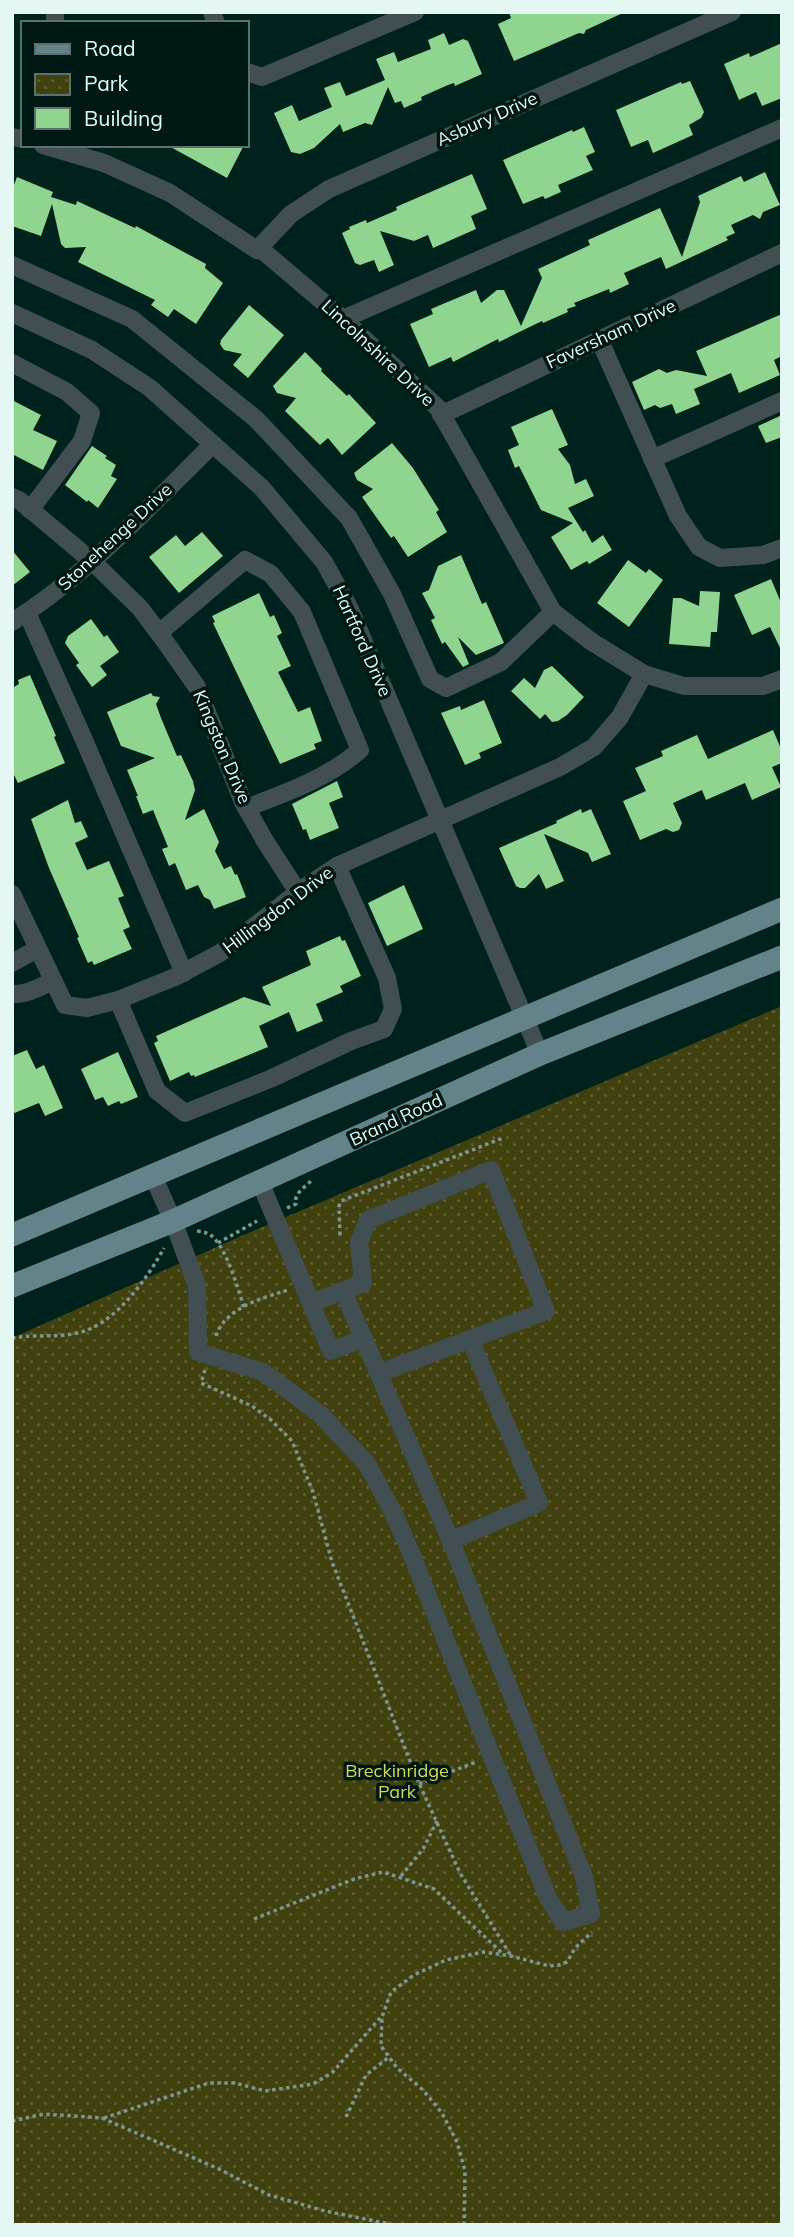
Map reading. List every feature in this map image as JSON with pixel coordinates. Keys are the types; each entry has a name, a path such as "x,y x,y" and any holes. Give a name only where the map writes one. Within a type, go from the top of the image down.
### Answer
{"main road":[{"path":"12,1235 782,909"},
{"name":"Brand Road","path":"12,1286 178,1232 260,1182 540,1054 782,957"}],"street":[{"path":"248,72 261,77 415,12"},
{"name":"Asbury Drive","path":"257,250 291,214 329,189 688,20 732,12"},
{"path":"344,319 782,128"},
{"name":"Lincolnshire Drive","path":"50,147 104,163 170,193 257,250 263,251 344,319 438,408 553,612 592,642 643,674 684,686 763,686 782,679"},
{"name":"Faversham Drive","path":"440,415 782,253"},
{"path":"12,265 132,319 256,419 349,518 392,594 430,679 446,688 502,662 553,612"},
{"name":"Hartford Drive","path":"12,313 92,350 150,388 262,488 324,562 349,607 540,1054"},
{"path":"599,339 678,516 699,547 720,558 763,555 782,548"},
{"path":"12,363 68,392 91,413 82,441 30,510"},
{"path":"652,459 782,401"},
{"name":"Stonehenge Drive","path":"19,618 48,599 93,562 213,444"},
{"name":"Kingston Drive","path":"12,497 93,562 140,608 159,633 197,687 246,807 298,892"},
{"path":"159,633 245,560 271,574 302,612 360,750 343,765 281,795 246,807"},
{"path":"19,618 86,745 184,973"},
{"name":"Hillingdon Drive","path":"12,894 65,1005 87,1008 118,1000 184,973 220,953 298,892 337,866 560,766 594,747 620,718 643,674"},
{"path":"118,1000 157,1091 185,1112 270,1079 384,1029 393,1009 387,978 337,866"},
{"path":"12,963 37,949"},
{"path":"12,994 28,992 53,981"},
{"path":"311,1303 363,1283 359,1243 368,1220 491,1170 546,1311 379,1373"},
{"path":"153,1176 178,1232 197,1285 198,1352 263,1371 320,1414 367,1464 411,1553 548,1898 563,1922 591,1914 584,1877 450,1541 344,1291"},
{"path":"260,1182 331,1351 364,1338"},
{"path":"450,1541 539,1503 470,1339"}],"path":[{"path":"340,1235 341,1201 503,1139"},
{"path":"218,1244 261,1219"},
{"path":"12,1338 66,1335 90,1329 128,1299 151,1272 178,1232 207,1233 218,1244 244,1307"},
{"path":"303,1285 260,1299 220,1323 201,1383 252,1406 292,1441 313,1492 331,1562 419,1784 460,1873 511,1955"},
{"path":"419,1784 491,1755"},
{"path":"401,1876 423,1849 437,1821"},
{"path":"254,1919 369,1873 383,1872 434,1889 503,1955"},
{"path":"464,2225 466,2171 457,2142 442,2113 423,2090 397,2068 381,2046 382,2017 391,1992 414,1975 446,1960 483,1952 511,1955 549,1966 559,1965 567,1962 575,1948 590,1936 593,1930"},
{"path":"102,2118 209,2083 235,2083 265,2091 313,2084 332,2073 382,2017"},
{"path":"346,2117 366,2075 389,2057"},
{"path":"12,2121 44,2114 102,2118 219,2169 269,2195 325,2211 395,2225"}],"green space":[{"name":"Breckinridge Park","path":"782,1006 782,2225 12,2225 12,1338 239,1237"}],"building":[{"path":"509,12 625,12 586,30 584,34 579,33 514,61 498,24 511,18"},
{"path":"444,33 449,45 463,39 468,41 482,74 455,86 454,83 448,85 404,108 401,101 395,103 388,87 372,125 365,123 343,132 340,124 314,148 300,154 291,152 274,113 292,105 299,121 332,107 324,88 340,82 346,96 385,80 376,59 394,52 398,62 431,49 428,40"},
{"path":"782,43 782,98 762,106 756,92 739,100 724,64 749,53 750,57"},
{"path":"690,81 704,112 701,118 689,125 693,135 653,153 648,140 631,147 616,110 681,82"},
{"path":"584,127 595,152 586,156 593,170 558,185 561,192 523,204 503,160"},
{"path":"171,147 243,147 227,178"},
{"path":"765,172 780,205 763,212 760,219 753,215 731,225 735,233 726,237 728,240 666,269 661,257 624,273 629,284 610,293 609,289 574,303 576,306 567,309 568,312 543,323 542,321 499,342 498,339 453,362 451,357 429,367 410,324 433,314 431,309 476,290 481,303 497,290 504,290 521,326 542,278 538,269 590,245 588,240 660,208 682,257 700,202 698,196 741,176 744,182"},
{"path":"472,174 487,209 471,216 476,229 433,248 428,235 414,241 380,231 394,265 379,272 374,260 360,265 355,263 342,233 350,229 349,227 366,220 367,223 397,210 396,207"},
{"path":"17,177 53,192 51,197 76,205 77,201 135,228 136,226 206,264 205,268 223,283 196,324 174,309 168,317 151,305 155,300 78,262 86,247 65,248 61,244 52,204 41,236 12,226 12,190"},
{"path":"249,305 284,335 248,378 233,365 242,354 224,350 220,344"},
{"path":"782,314 782,356 774,360 780,375 739,393 731,373 694,389 700,404 676,414 672,404 660,408 655,405 644,410 632,382 659,369 667,373 676,370 707,376 696,351"},
{"path":"305,352 321,371 347,396 349,394 376,423 342,455 328,438 320,445 285,411 296,398 277,393 273,386"},
{"path":"12,400 41,415 33,430 57,441 43,470 12,454"},
{"path":"552,409 568,445 558,449 570,465 575,484 586,479 594,496 568,508 592,543 603,535 612,550 589,564 587,561 571,570 551,537 573,523 541,510 519,466 515,468 508,450 519,445 511,427"},
{"path":"782,415 782,437 766,443 758,426"},
{"path":"392,443 413,468 439,510 436,512 447,532 408,557 362,497 373,489 357,480 354,473"},
{"path":"92,446 116,465 111,476 117,479 98,508 65,485"},
{"path":"202,532 223,556 179,593 149,557 176,535 185,546"},
{"path":"12,550 30,572 12,586"},
{"path":"461,555 482,604 486,602 504,643 476,655 458,637 469,664 463,667 445,642 442,644 431,620 435,618 422,593 429,590 438,566"},
{"path":"628,560 646,573 649,569 663,580 629,627 597,603"},
{"path":"771,579 782,605 782,652 770,627 752,635 734,595"},
{"path":"700,591 720,592 717,632 711,632 710,647 669,644 673,598 681,598 699,606"},
{"path":"259,593 270,617 274,615 282,633 277,636 291,666 278,672 298,712 310,707 322,741 314,744 316,749 280,764 212,616"},
{"path":"91,619 119,652 100,666 107,675 92,687 76,665 79,663 65,643 68,636"},
{"path":"552,666 584,697 567,715 552,722 545,714 540,719 511,691 524,678 535,688 544,670"},
{"path":"30,675 65,763 18,783 12,771 12,688 19,684 18,680"},
{"path":"151,693 160,697 156,704 161,718 177,756 181,755 193,781 195,790 185,820 204,809 219,842 215,851 224,869 231,866 235,875 237,874 246,897 214,909 198,885 186,890 175,863 169,866 162,849 168,847 153,810 143,814 127,770 155,758 121,746 107,712"},
{"path":"484,700 502,743 479,753 481,758 465,765 441,713 460,706 461,710"},
{"path":"773,730 782,751 782,763 772,767 781,787 752,800 745,783 706,800 702,790 673,803 682,823 679,830 673,832 666,829 640,840 623,801 646,791 635,768 663,756 661,751 697,735 708,759"},
{"path":"337,781 343,797 329,803 339,828 310,840 292,804"},
{"path":"68,800 75,823 81,821 88,837 75,843 87,870 109,861 124,896 118,898 130,927 123,930 132,949 94,965 92,961 88,963 77,938 79,937 31,819"},
{"path":"581,809 582,813 591,809 611,854 592,862 588,853 544,834 564,881 546,889 539,874 525,888 516,886 499,848 557,823 556,821"},
{"path":"404,885 423,929 387,946 368,903"},
{"path":"340,936 342,941 345,940 361,976 340,986 343,992 316,1004 323,1021 297,1032 289,1012 259,1026 268,1047 195,1077 189,1072 170,1081 154,1043 158,1041 156,1036 244,997 271,1006 262,987 311,965 306,951"},
{"path":"27,1050 36,1069 44,1065 63,1108 45,1116 39,1103 12,1114 12,1056"},
{"path":"118,1052 138,1097 108,1106 103,1097 95,1100 81,1069"}]}
